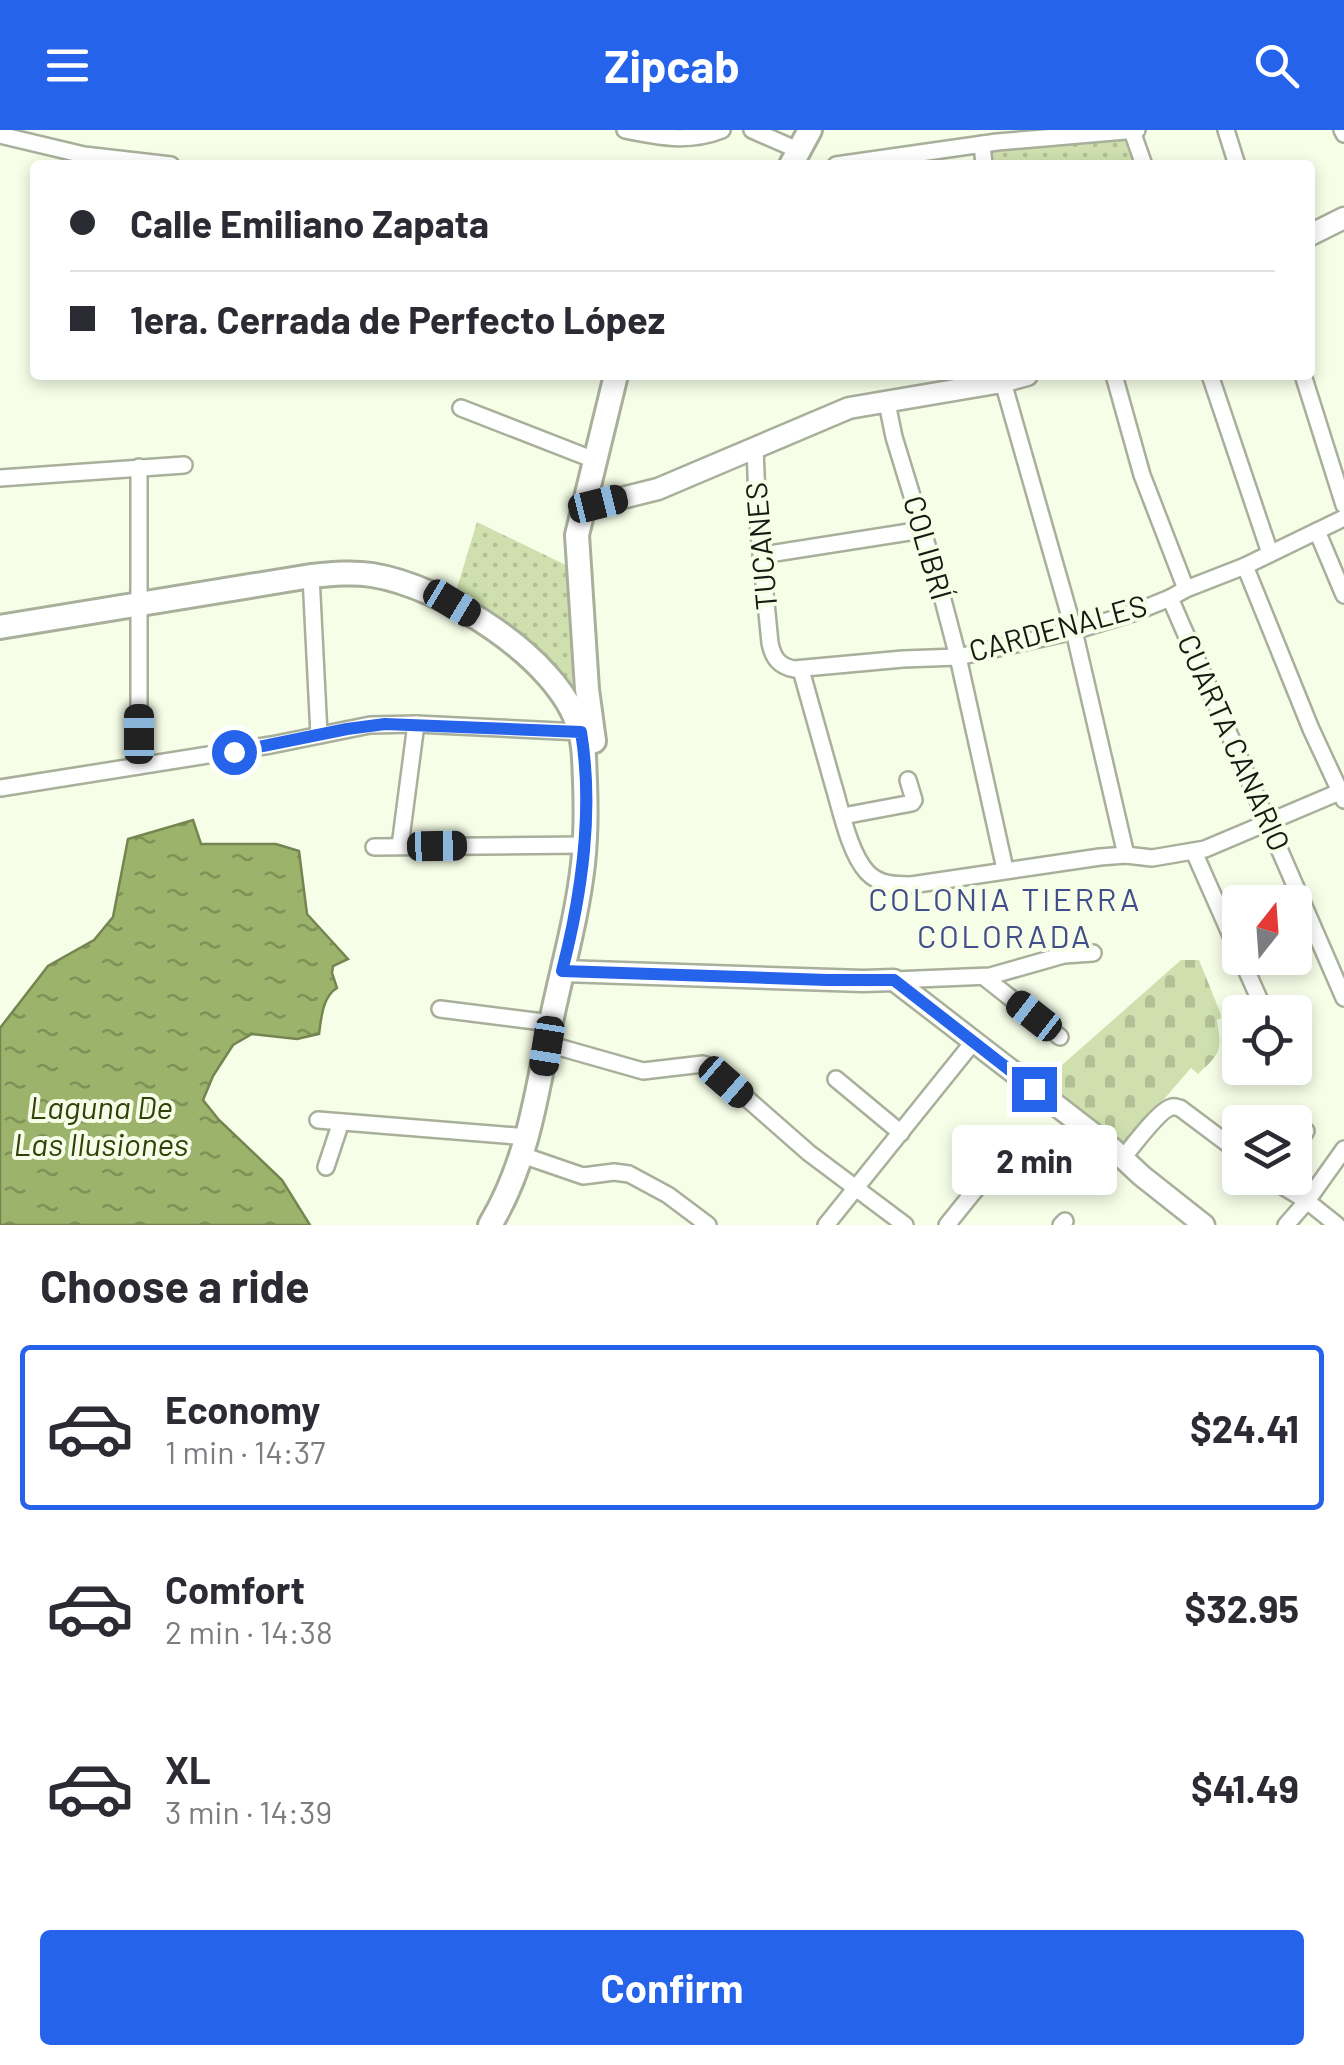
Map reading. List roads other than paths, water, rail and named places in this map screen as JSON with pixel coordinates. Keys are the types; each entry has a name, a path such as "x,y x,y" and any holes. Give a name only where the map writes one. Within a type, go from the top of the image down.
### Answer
{"main road":[{"path":"506,1225 595,886 598,764 587,688 577,545 615,380"},
{"path":"0,627 340,573 371,574 406,583 472,615 538,665 562,693 581,732 585,844 570,972"},
{"path":"562,693 575,698 587,688"},
{"path":"490,1225 528,1151"}],"street":[{"path":"625,130 676,138 697,138 722,130"},
{"path":"752,130 802,145"},
{"path":"871,160 1052,136 1135,130 1143,160"},
{"path":"1226,130 1235,160"},
{"path":"0,135 84,155 128,160"},
{"path":"982,144 984,160"},
{"path":"1315,233 1344,218"},
{"path":"583,513 598,504 658,489 849,408 996,380"},
{"path":"1001,380 1074,631 1126,856"},
{"path":"1115,380 1142,475 1186,589"},
{"path":"1212,380 1270,553"},
{"path":"1305,380 1344,505"},
{"name":"COLIBRÍ","path":"888,403 894,436 958,656 1005,869"},
{"path":"461,408 596,461"},
{"name":"TUCANES","path":"754,449 770,643 780,664 800,670"},
{"path":"0,478 184,465"},
{"path":"139,466 139,766"},
{"name":"CARDENALES","path":"800,670 958,656 1074,631 1170,598 1344,518"},
{"path":"762,555 922,530"},
{"path":"1317,532 1344,595"},
{"path":"800,670 856,854 874,878 912,885 1005,869 1194,852 1343,794 1311,729 1245,566"},
{"path":"311,576 319,735"},
{"name":"CUARTA CANARIO","path":"1170,598 1344,998"},
{"path":"400,846 416,724"},
{"path":"0,788 271,746 370,725 581,732"},
{"path":"843,816 912,804 908,780"},
{"path":"374,846 585,844"},
{"path":"1194,852 1222,916"},
{"path":"570,972 894,980 984,976 1064,955 1093,954"},
{"path":"984,976 1060,1037"},
{"path":"894,980 1204,1225"},
{"path":"440,1009 553,1039 643,1072 710,1066 810,1154 904,1225"},
{"path":"826,1225 974,1041"},
{"path":"836,1080 901,1133"},
{"path":"1123,1158 1159,1116 1174,1106 1222,1140"},
{"path":"318,1120 528,1151 582,1176 629,1174 668,1194 708,1225"},
{"path":"326,1167 341,1122"},
{"path":"1286,1225 1344,1149"},
{"path":"947,1225 996,1164"},
{"path":"1297,1195 1336,1225"}],"water":[{"name":"Laguna De Las Ilusiones","path":"193,820 201,844 276,844 299,851 307,914 348,959 333,966 337,988 326,1002 319,1034 297,1039 252,1034 233,1045 203,1100 282,1180 310,1225 0,1225 0,1028 48,966 94,940 113,917 128,839"}],"district":[{"name":"COLONIA TIERRA COLORADA","path":"1005,918"}]}
